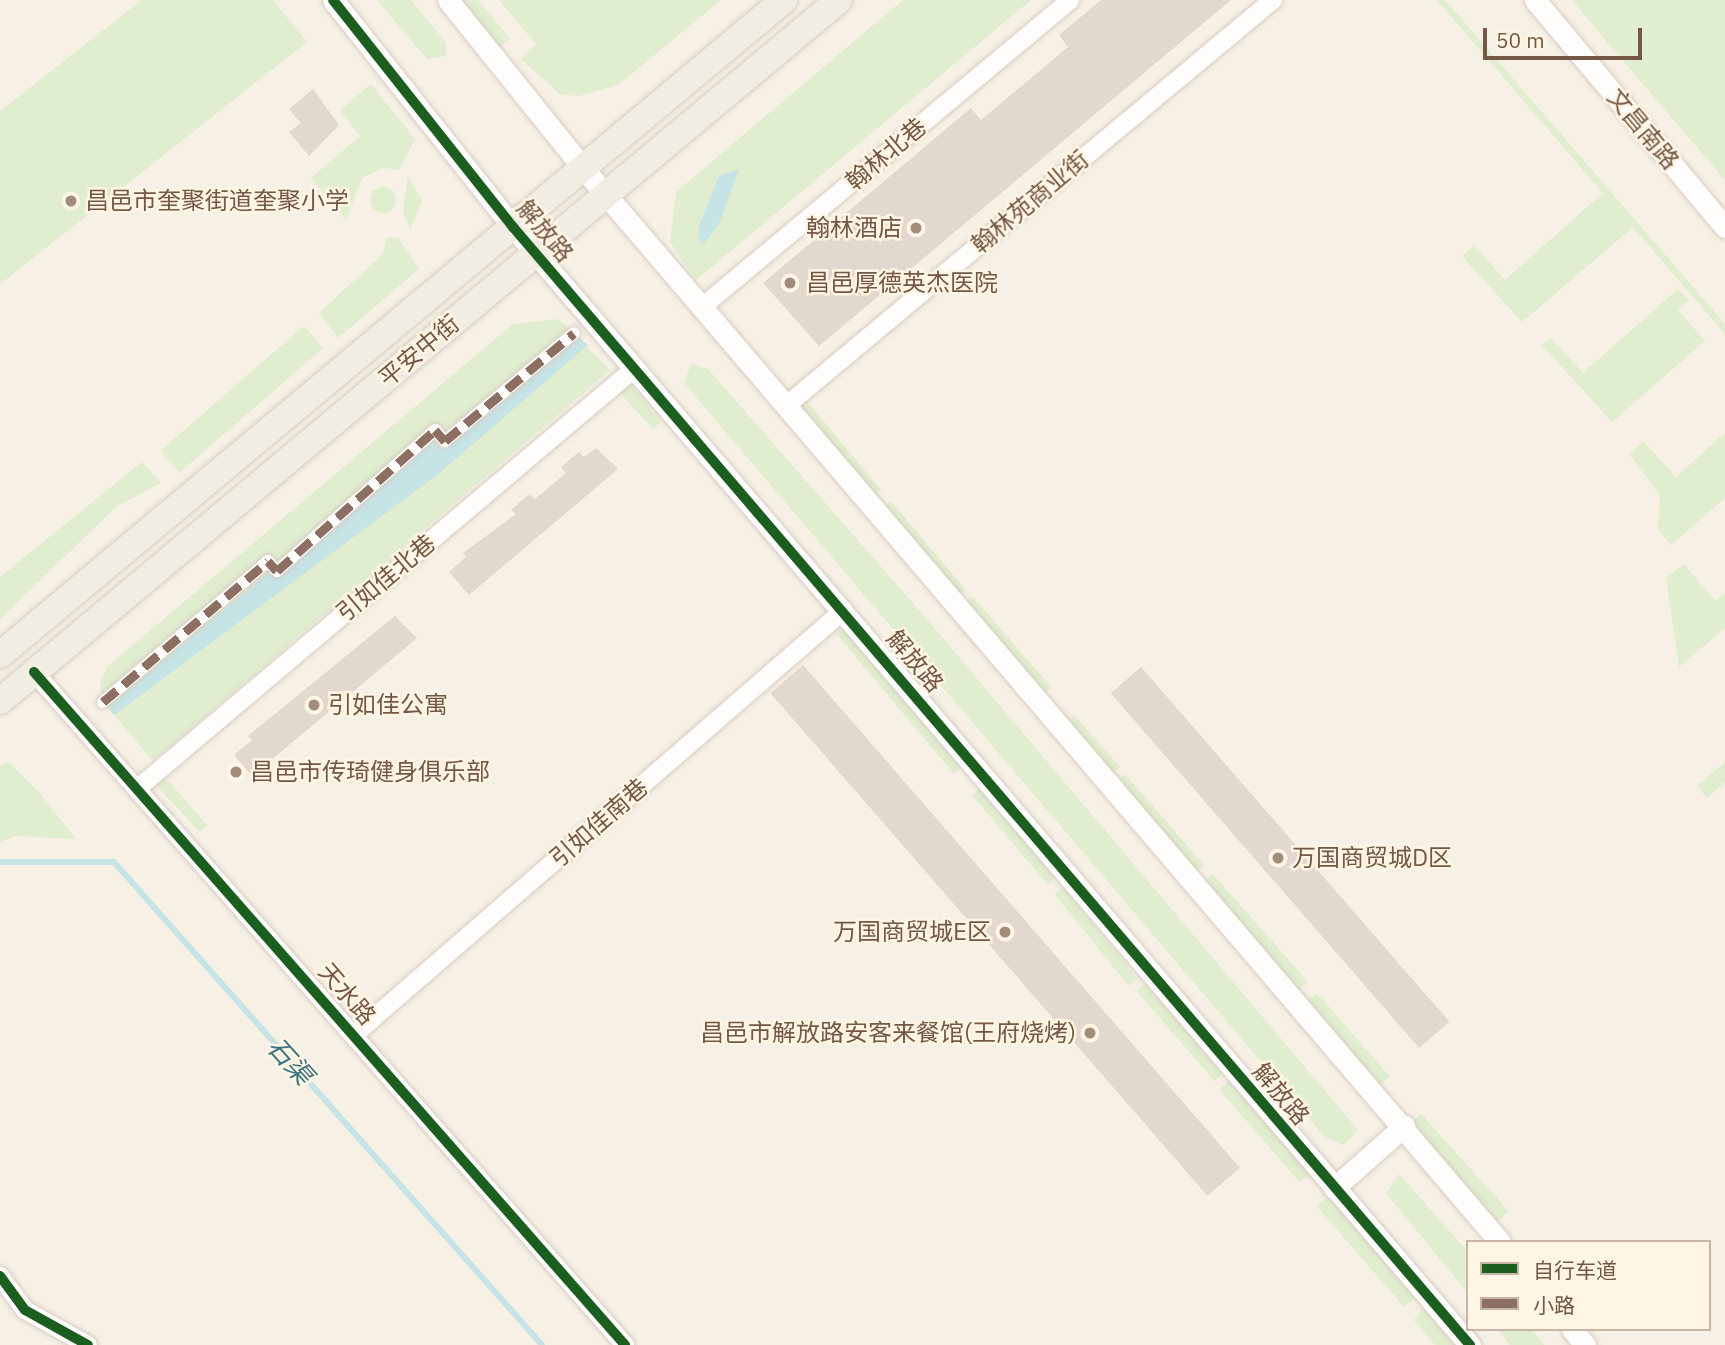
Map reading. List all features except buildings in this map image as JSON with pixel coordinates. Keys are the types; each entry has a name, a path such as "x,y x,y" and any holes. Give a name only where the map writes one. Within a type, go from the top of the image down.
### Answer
{"main road":[{"name":"平安中街","path":"2,648 784,0"},
{"name":"平安中街","path":"0,701 839,0"}],"street":[{"name":"解放路","path":"333,0 513,227 844,610 1334,1188 1471,1345"},
{"path":"448,0 583,168 1404,1126 1498,1240"},
{"name":"翰林北巷","path":"702,307 1070,0"},
{"name":"翰林苑商业街","path":"787,405 1273,0"},
{"name":"文昌南路","path":"1535,0 1725,227"},
{"path":"103,702 268,561 277,570 435,430 445,441 574,333"},
{"name":"引如佳北巷","path":"138,788 635,368"},
{"name":"引如佳南巷","path":"355,1034 844,610"},
{"name":"天水路","path":"34,673 355,1034 625,1345"},
{"path":"1334,1188 1404,1126"},
{"path":"0,1276 25,1310 88,1345"},
{"path":"1574,1331 1585,1345"}],"green space":[{"name":"昌邑市奎聚街道奎聚小学","path":"142,0 273,0 307,42 0,284 0,111"},
{"path":"377,0 411,0 446,43 446,56 427,59"},
{"path":"458,0 478,0 510,39 497,48"},
{"path":"499,0 721,0 618,85 578,96 560,94 521,59 536,44"},
{"path":"903,0 1031,0 696,280 670,242 676,192"},
{"path":"1437,0 1445,0 1725,324 1725,334 1633,227 1522,322 1462,256 1474,245 1505,280 1603,193"},
{"path":"1572,0 1725,0 1725,180 1624,62"},
{"path":"371,84 415,139 399,170 383,168 362,178 346,220 311,178 360,136 340,110"},
{"path":"408,176 422,201 410,229 403,211"},
{"path":"383,187 392,191 396,200 392,209 383,213 374,209 370,200 374,191"},
{"path":"386,238 398,238 419,269 338,338 319,313 383,254"},
{"path":"1678,289 1689,300 1678,310 1705,341 1612,422 1542,345 1551,338 1583,373"},
{"path":"558,319 610,370 153,761 103,702 100,684 107,667 513,324"},
{"path":"304,326 323,348 180,473 161,451"},
{"path":"691,364 708,369 925,617 1358,1130 1344,1145 1325,1137 684,383"},
{"path":"629,383 661,422 653,429 619,392"},
{"path":"805,399 881,489 872,496 797,406"},
{"path":"1725,433 1725,498 1671,545 1658,529 1660,495 1630,455 1643,441 1676,477"},
{"path":"142,462 161,483 117,506 0,619 0,577"},
{"path":"891,501 966,590 957,597 883,508"},
{"path":"1684,564 1715,601 1725,593 1725,628 1679,667 1666,578"},
{"path":"973,597 1052,688 1044,694 965,604"},
{"path":"845,627 962,766 954,773 837,634"},
{"path":"1074,715 1120,767 1111,775 1067,723"},
{"path":"8,762 38,791 76,839 16,836 0,842 0,766"},
{"path":"1725,762 1725,782 1707,798 1697,786"},
{"path":"1125,774 1204,865 1195,873 1116,782"},
{"path":"164,776 207,825 200,832 154,783"},
{"path":"981,788 1055,878 1048,885 972,795"},
{"path":"1212,873 1308,982 1296,992 1203,883"},
{"path":"1063,887 1137,979 1129,986 1054,894"},
{"path":"1145,984 1223,1074 1215,1081 1137,991"},
{"path":"1317,993 1390,1077 1379,1087 1306,1003"},
{"path":"1229,1081 1310,1174 1300,1182 1219,1090"},
{"path":"1421,1114 1509,1211 1498,1221 1410,1124"},
{"path":"1399,1174 1466,1250 1466,1291 1386,1193"},
{"path":"1329,1196 1416,1296 1404,1307 1317,1206"},
{"path":"1423,1309 1455,1345 1435,1345 1414,1320"},
{"path":"1500,1331 1533,1331 1544,1345 1510,1345"}],"water":[{"path":"739,169 720,222 704,244 698,240 700,223 719,176"},
{"path":"579,337 588,345 437,475 114,715 108,707 269,572 276,578 434,441 443,450"}],"waterway":[{"name":"石渠","path":"0,862 114,862 542,1345"}],"marked path":[{"path":"103,702 268,561 277,571 435,430 445,441 574,333"}],"cycle path":[{"path":"333,0 513,227 1470,1345"},
{"path":"34,672 625,1345"},
{"path":"0,1276 25,1310 88,1345"}],"place":[{"name":"昌邑市奎聚街道奎聚小学","path":"71,201"},
{"name":"翰林酒店","path":"916,228"},
{"name":"昌邑厚德英杰医院","path":"790,283"},
{"name":"引如佳公寓","path":"314,705"},
{"name":"昌邑市传琦健身俱乐部","path":"236,772"},
{"name":"万国商贸城D区","path":"1278,858"},
{"name":"万国商贸城E区","path":"1005,932"},
{"name":"昌邑市解放路安客来餐馆(王府烧烤)","path":"1090,1033"}]}
